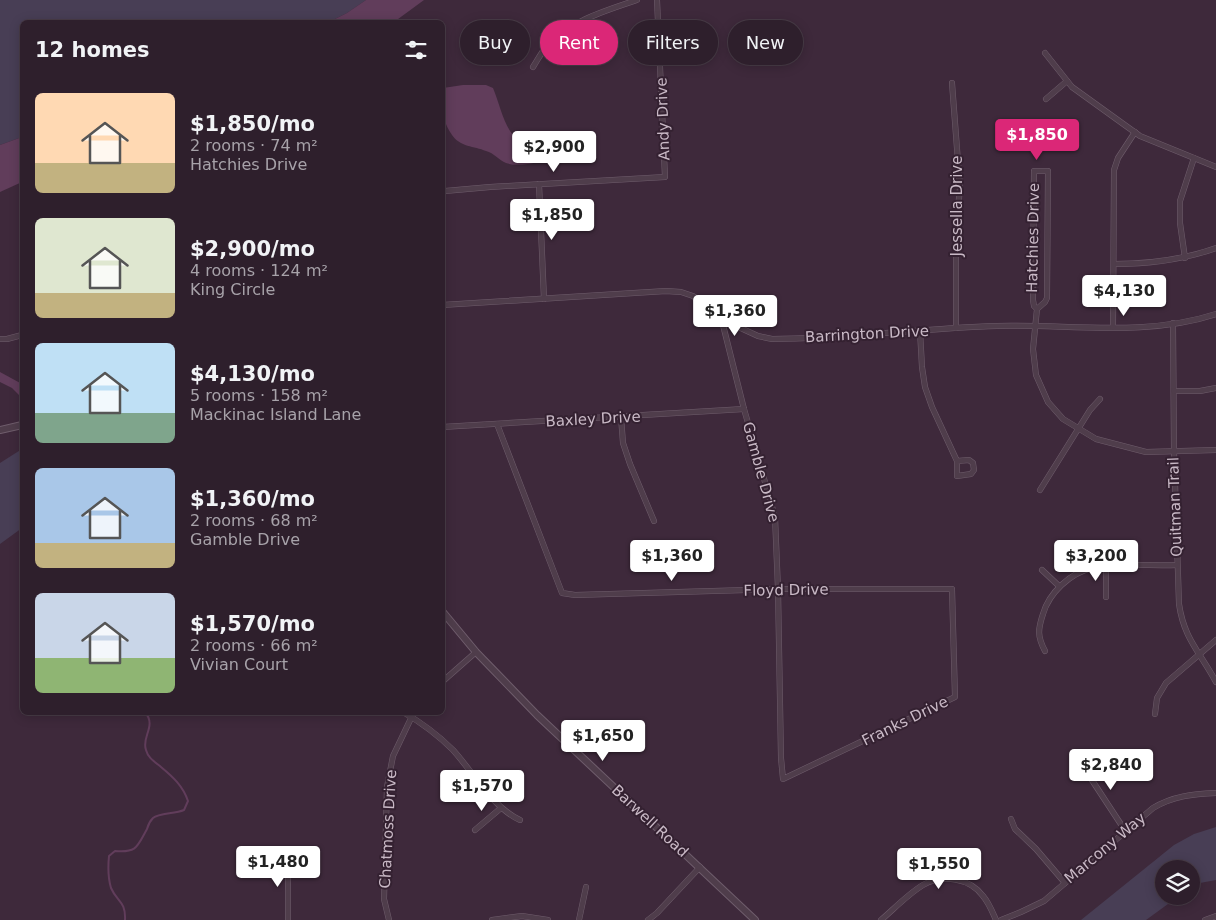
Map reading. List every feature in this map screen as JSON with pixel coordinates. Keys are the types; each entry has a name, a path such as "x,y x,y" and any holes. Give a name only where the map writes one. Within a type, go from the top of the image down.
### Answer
{"street":[{"path":"533,67 546,48 562,32 582,20 637,0"},
{"name":"Andy Drive","path":"539,184 665,177 658,0"},
{"path":"1045,53 1067,81 1134,132 1216,167"},
{"path":"1046,99 1067,81"},
{"name":"Jessella Drive","path":"952,83 960,188 956,228 956,328"},
{"path":"1114,327 1114,170 1118,158 1134,132"},
{"path":"1185,258 1180,222 1180,201 1194,158"},
{"name":"Hatchies Drive","path":"1037,309 1034,306 1033,300 1034,171 1048,171 1047,298 1037,309 1034,326 1034,360 1041,388 1048,402 1063,419 1078,430 1096,439 1146,452 1216,450"},
{"path":"445,191 539,184 544,299"},
{"path":"1114,264 1160,262 1185,258 1216,248"},
{"name":"Barrington Drive","path":"445,305 666,291 681,292 699,299 734,325 748,332 772,338 956,328 1034,326 1136,327 1173,323 1216,314"},
{"name":"Gamble Drive","path":"721,317 744,409 775,517 783,779"},
{"name":"Quitman Trail","path":"1173,323 1174,452 1180,615 1188,638 1216,682"},
{"path":"920,331 925,387 932,407 957,461 957,476 971,474 974,470 973,463 969,460 957,461"},
{"path":"0,339 20,336"},
{"path":"1174,391 1200,391 1216,388"},
{"path":"1040,490 1090,410 1100,398"},
{"name":"Baxley Drive","path":"445,427 744,409"},
{"path":"621,417 623,444 654,521"},
{"name":"Floyd Drive","path":"497,424 562,593 575,595 778,589 952,589"},
{"path":"0,430 20,425"},
{"path":"1045,651 1039,640 1038,629 1045,607 1059,586 1090,568 1177,565"},
{"path":"1106,566 1106,598"},
{"path":"1042,570 1059,586"},
{"name":"Franks Drive","path":"783,779 955,697 952,589"},
{"name":"Barwell Road","path":"445,616 476,652 537,715 756,920"},
{"path":"1155,714 1159,691 1216,640"},
{"path":"445,679 476,652"},
{"path":"413,715 453,750 502,808 520,820"},
{"name":"Chatmoss Drive","path":"389,920 384,899 387,787 393,756 413,715"},
{"path":"1080,762 1126,832"},
{"name":"Marcony Way","path":"1001,920 1044,901 1153,808 1166,801 1187,795 1216,793"},
{"path":"475,830 502,808"},
{"path":"1011,819 1015,829 1036,849 1065,883"},
{"path":"288,855 288,920"},
{"path":"648,920 657,913 700,867"},
{"path":"881,920 922,886 936,880 951,879 967,883 980,891 989,903 996,920"},
{"path":"579,920 586,888"},
{"path":"492,920 522,916 548,920"},
{"path":"1205,920 1216,916"}],"shaded area":[{"path":"0,0 366,0 333,20 20,20 20,138 0,145"},
{"path":"366,0 424,0 397,20 333,20"},
{"path":"463,85 486,85 493,88 504,119 513,135 542,149 546,158 538,162 516,165 503,162 489,152 459,142 448,129 445,121 445,88"},
{"path":"20,138 20,183 0,192 0,145"},
{"path":"0,372 20,383 20,396 12,388 0,382"},
{"path":"20,450 20,529 0,544 0,463"},
{"path":"1216,827 1216,880 1200,883 1200,860 1155,860 1174,845 1194,834"},
{"path":"1155,860 1155,905 1167,905 1146,920 1081,920"}],"waterway":[{"path":"125,920 123,905 111,888 109,856 115,851 128,851 136,848 153,818 184,810 188,801 177,782 152,760 147,753 145,741 150,722 147,715"}]}
